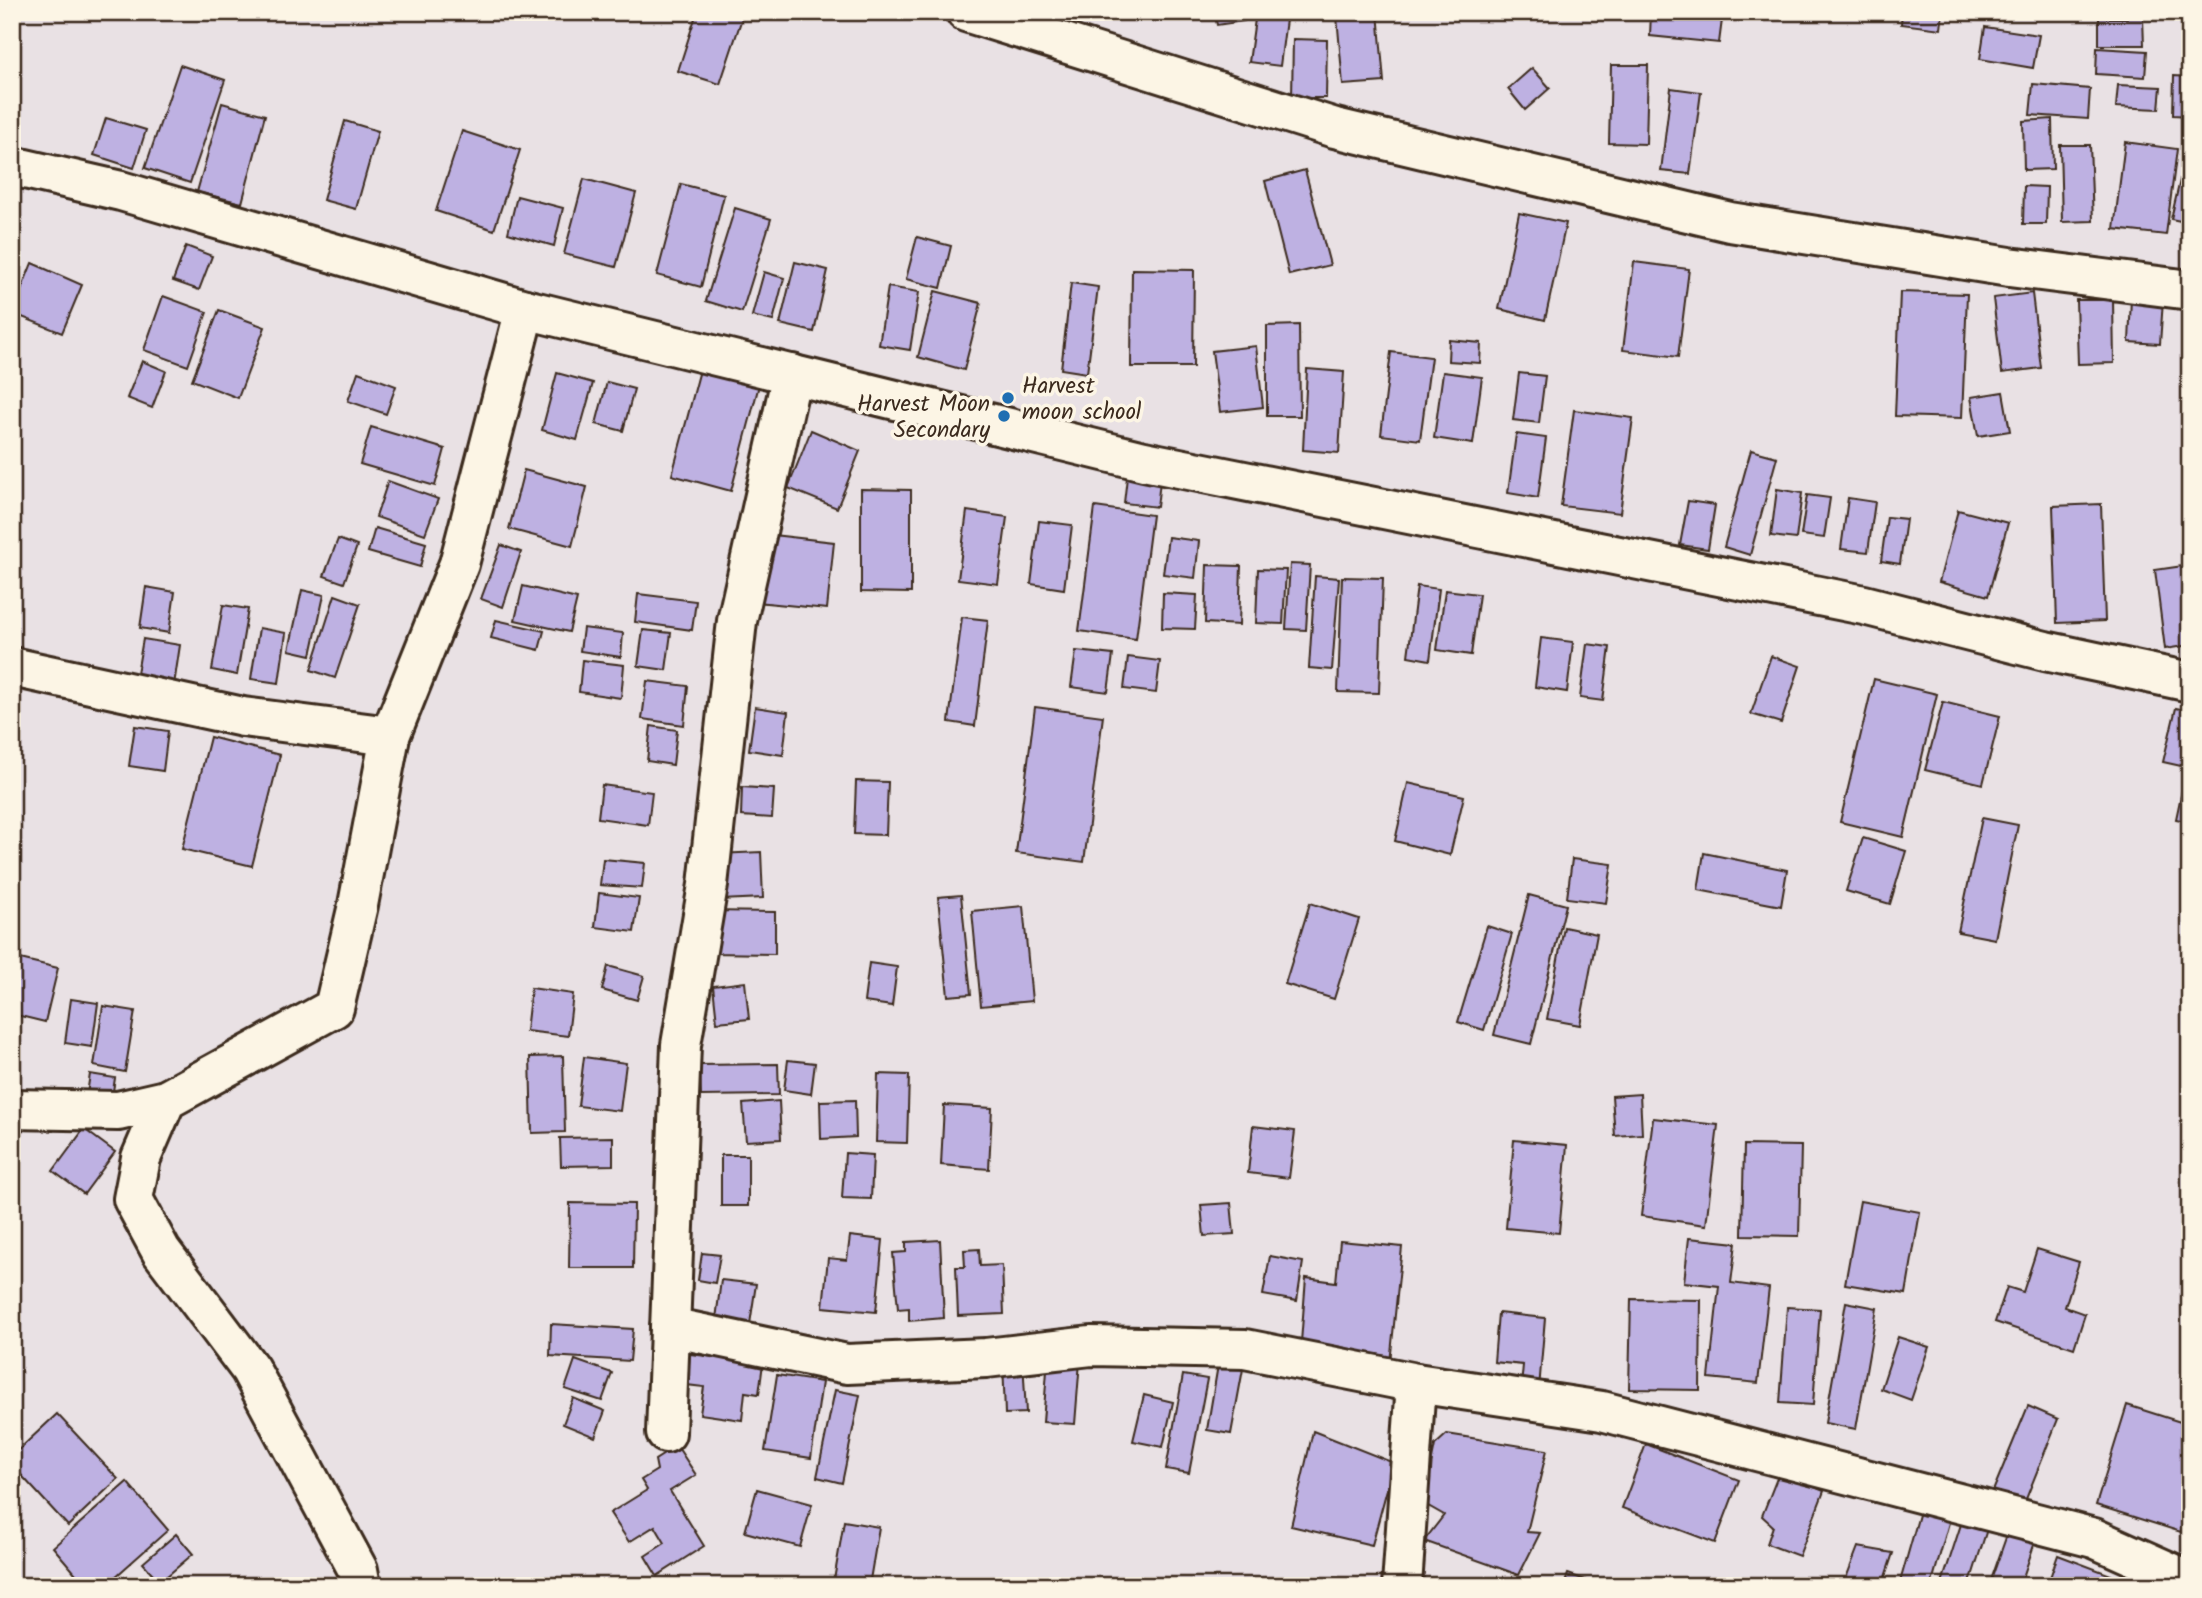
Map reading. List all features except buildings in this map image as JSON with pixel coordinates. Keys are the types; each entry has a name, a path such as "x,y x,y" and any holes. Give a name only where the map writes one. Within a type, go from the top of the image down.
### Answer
{"street":[{"path":"967,12 1335,128 1730,222 2009,267 2190,290"},
{"path":"12,166 121,191 525,309 1144,461 1864,605 2045,651 2190,682"},
{"path":"12,1109 118,1111 166,1100 334,1008 358,905 390,736 459,564 525,309"},
{"path":"666,1433 681,1045 708,885 737,621 792,374"},
{"path":"12,667 243,717 390,736"},
{"path":"166,1100 141,1158 133,1199 161,1251 250,1369 358,1570 361,1586"},
{"path":"670,1327 847,1364 986,1358 1091,1346 1245,1349 1416,1383 1602,1411 2094,1538 2190,1581"},
{"path":"1402,1586 1416,1383"}],"place":[{"name":"Harvest moon school","path":"1008,398"},
{"name":"Harvest Moon Secondary","path":"1004,416"}]}
